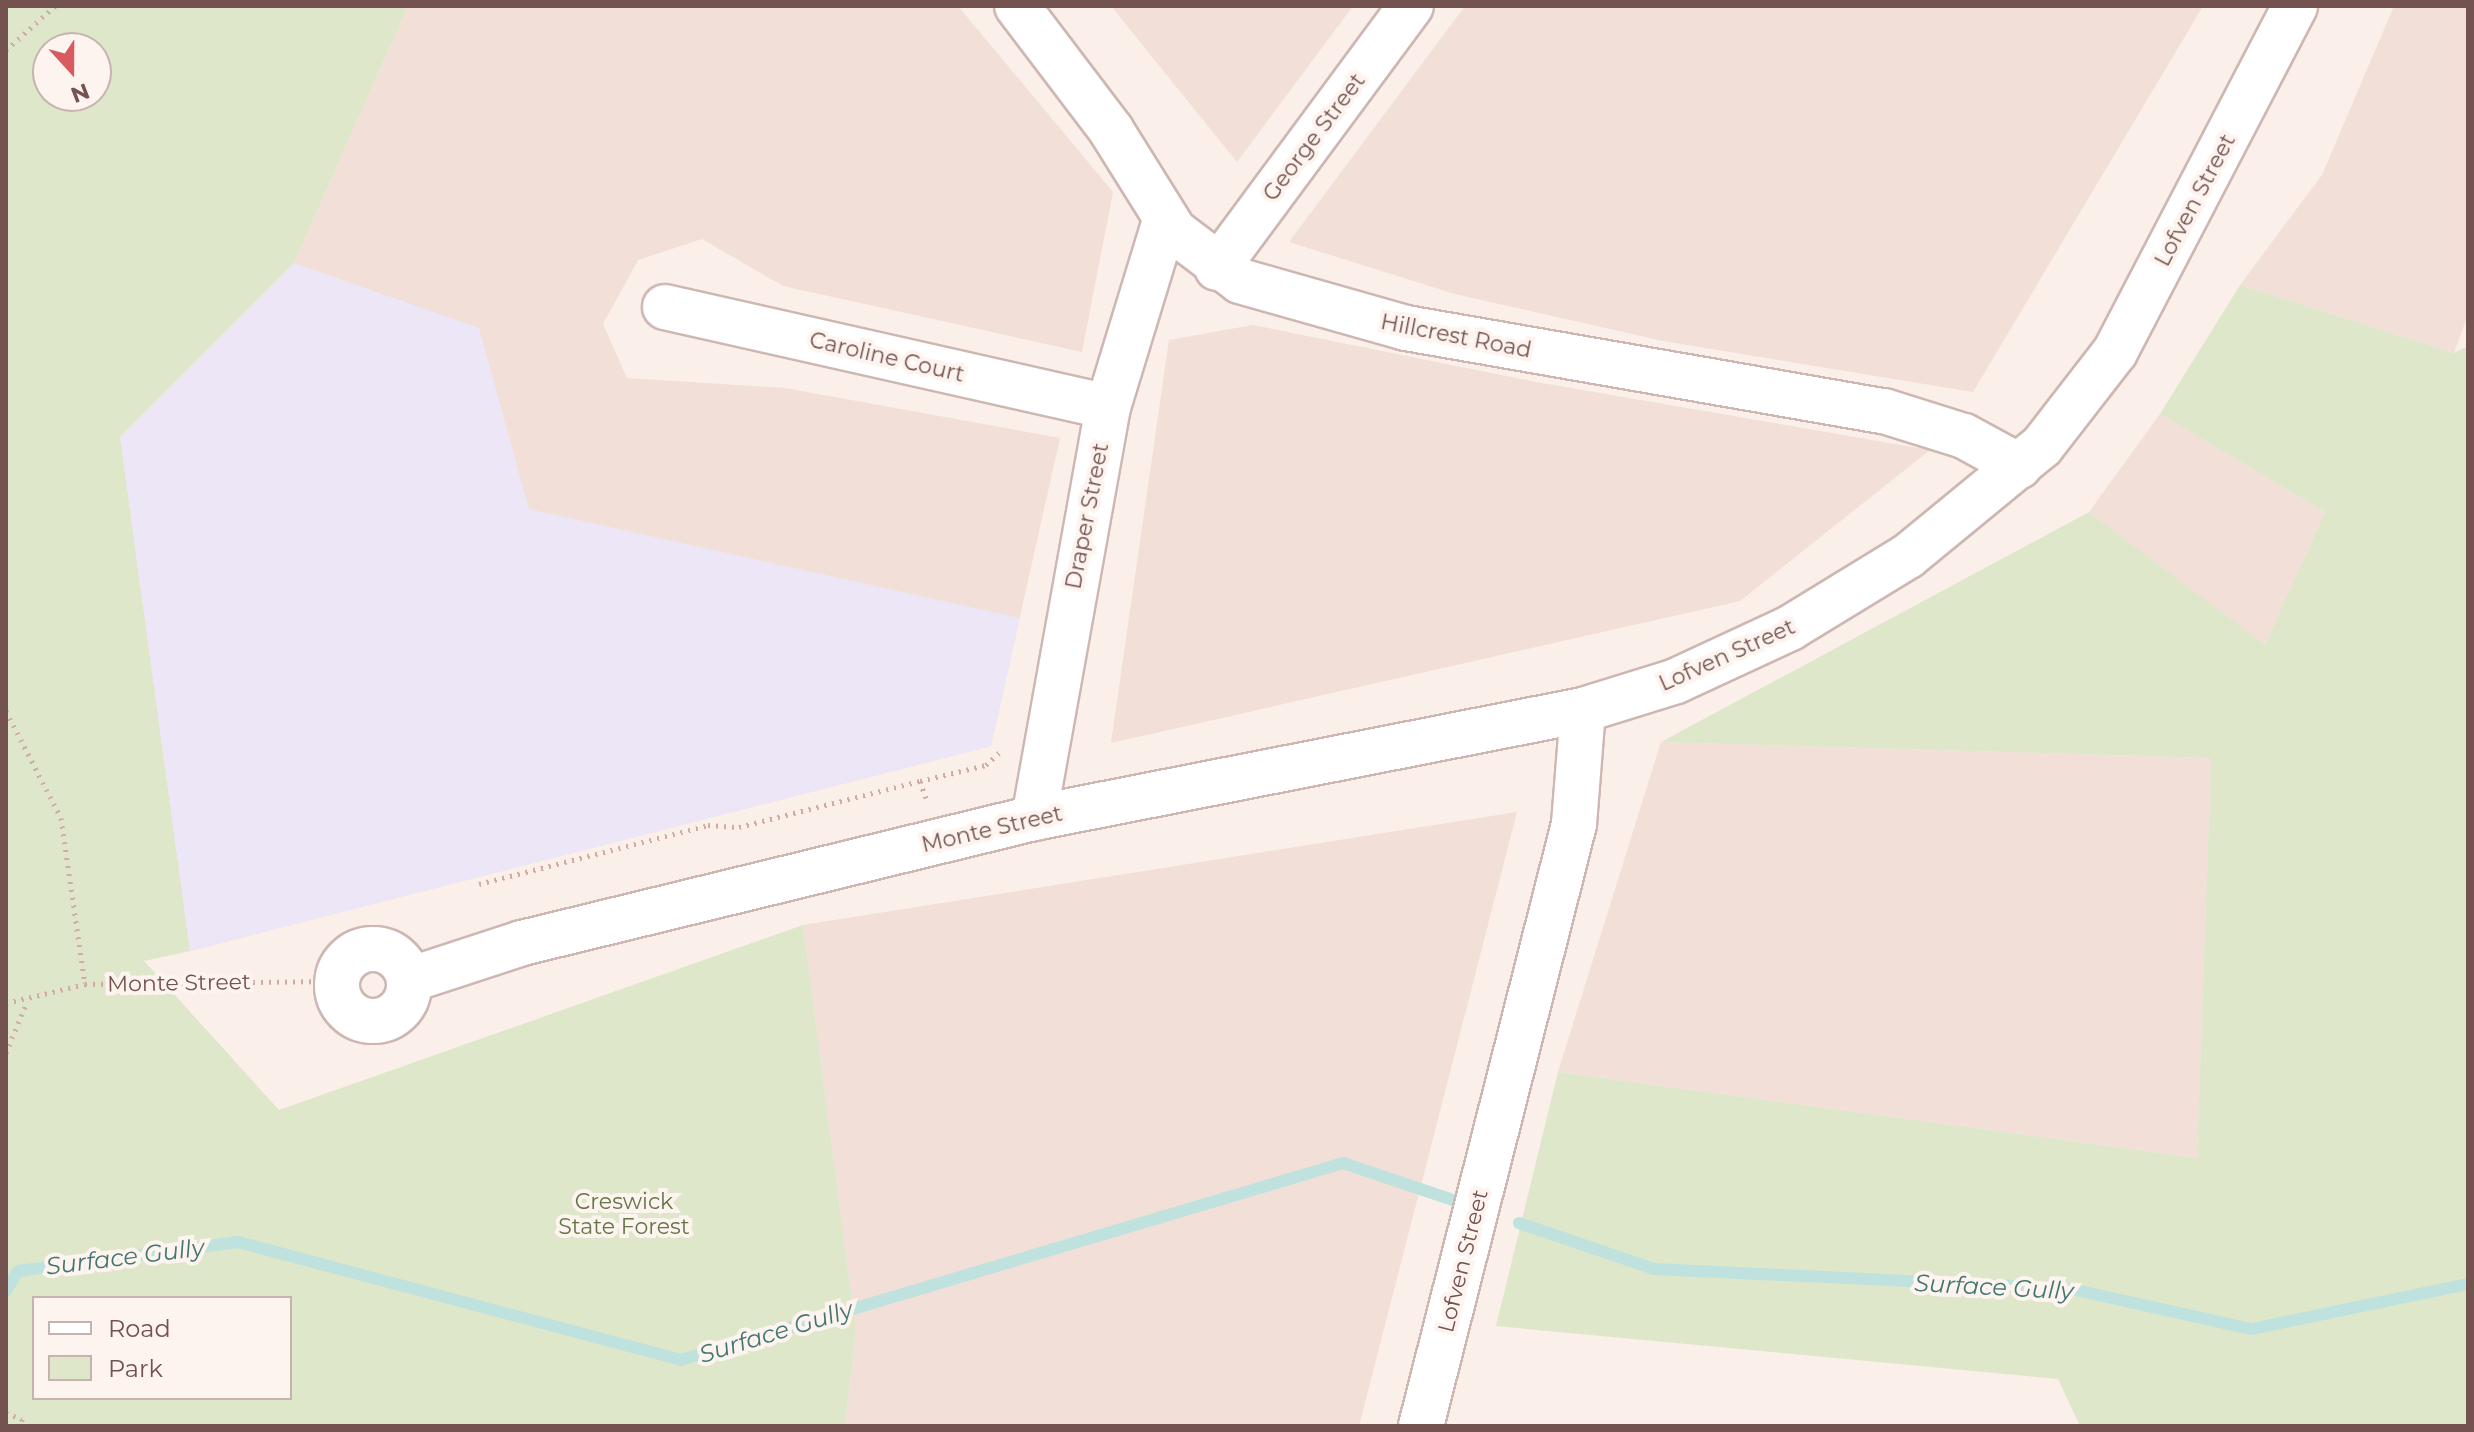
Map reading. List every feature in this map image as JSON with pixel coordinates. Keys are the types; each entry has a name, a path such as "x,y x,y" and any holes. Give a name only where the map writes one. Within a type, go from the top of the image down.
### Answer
{"street":[{"name":"Hillcrest Road","path":"1017,6 1111,130 1165,221 1217,268 1262,289 1406,328 1884,411 1964,436 2019,466"},
{"name":"George Street","path":"1217,268 1411,6"},
{"name":"Lofven Street","path":"1421,1426 1574,824 1583,710 1676,681 1790,628 1908,556 2057,431 2115,352 2295,6"},
{"name":"Draper Street","path":"1034,818 1108,407 1165,221"},
{"name":"Caroline Court","path":"665,307 1108,407"},
{"name":"Monte Street","path":"336,981 349,958 374,949 397,958 409,980 522,943 1034,818 1583,710"}],"path":[{"path":"6,50 55,6"},
{"path":"6,711 61,818 85,984"},
{"path":"479,884 708,825 739,827 986,765 1001,752 1007,733"},
{"path":"920,781 941,841"},
{"name":"Monte Street","path":"26,1004 85,984 336,981"},
{"path":"6,1003 26,1004 6,1053"},
{"path":"6,1413 22,1419 21,1426"}],"shaded area":[{"path":"408,6 958,6 1113,192 1082,352 783,286 702,239 638,260 603,324 627,378 785,388 1060,438 991,746 190,951 294,263"},
{"path":"1111,6 1353,6 1237,162"},
{"path":"1465,6 2203,6 1973,392 1663,341 1455,294 1289,242"},
{"path":"2394,6 2468,6 2468,314 2454,353 2240,285 2322,175"},
{"path":"294,263 479,328 529,509 1020,618 991,746 190,951 120,437"},
{"path":"1253,325 1536,382 1930,450 1740,601 1111,743 1169,340"},
{"path":"2160,414 2325,512 2265,646 2089,512"},
{"path":"1661,742 2211,758 2197,1158 1558,1072"},
{"path":"1517,812 1359,1426 845,1426 856,1331 803,925"}],"green space":[{"name":"Creswick State Forest","path":"6,6 408,6 294,263 120,437 190,951 144,961 279,1110 803,925 856,1331 845,1426 6,1426"},
{"path":"2240,285 2454,353 2468,346 2468,1426 2080,1426 2058,1379 1496,1326 1558,1072 2197,1158 2211,758 1661,742 2089,512 2265,645 2325,512 2160,414"}],"waterway":[{"name":"Surface Gully","path":"6,1291 18,1271 238,1242 681,1360 1343,1163 1453,1200"},
{"name":"Surface Gully","path":"1519,1223 1654,1269 2071,1289 2252,1329 2468,1284"}]}
